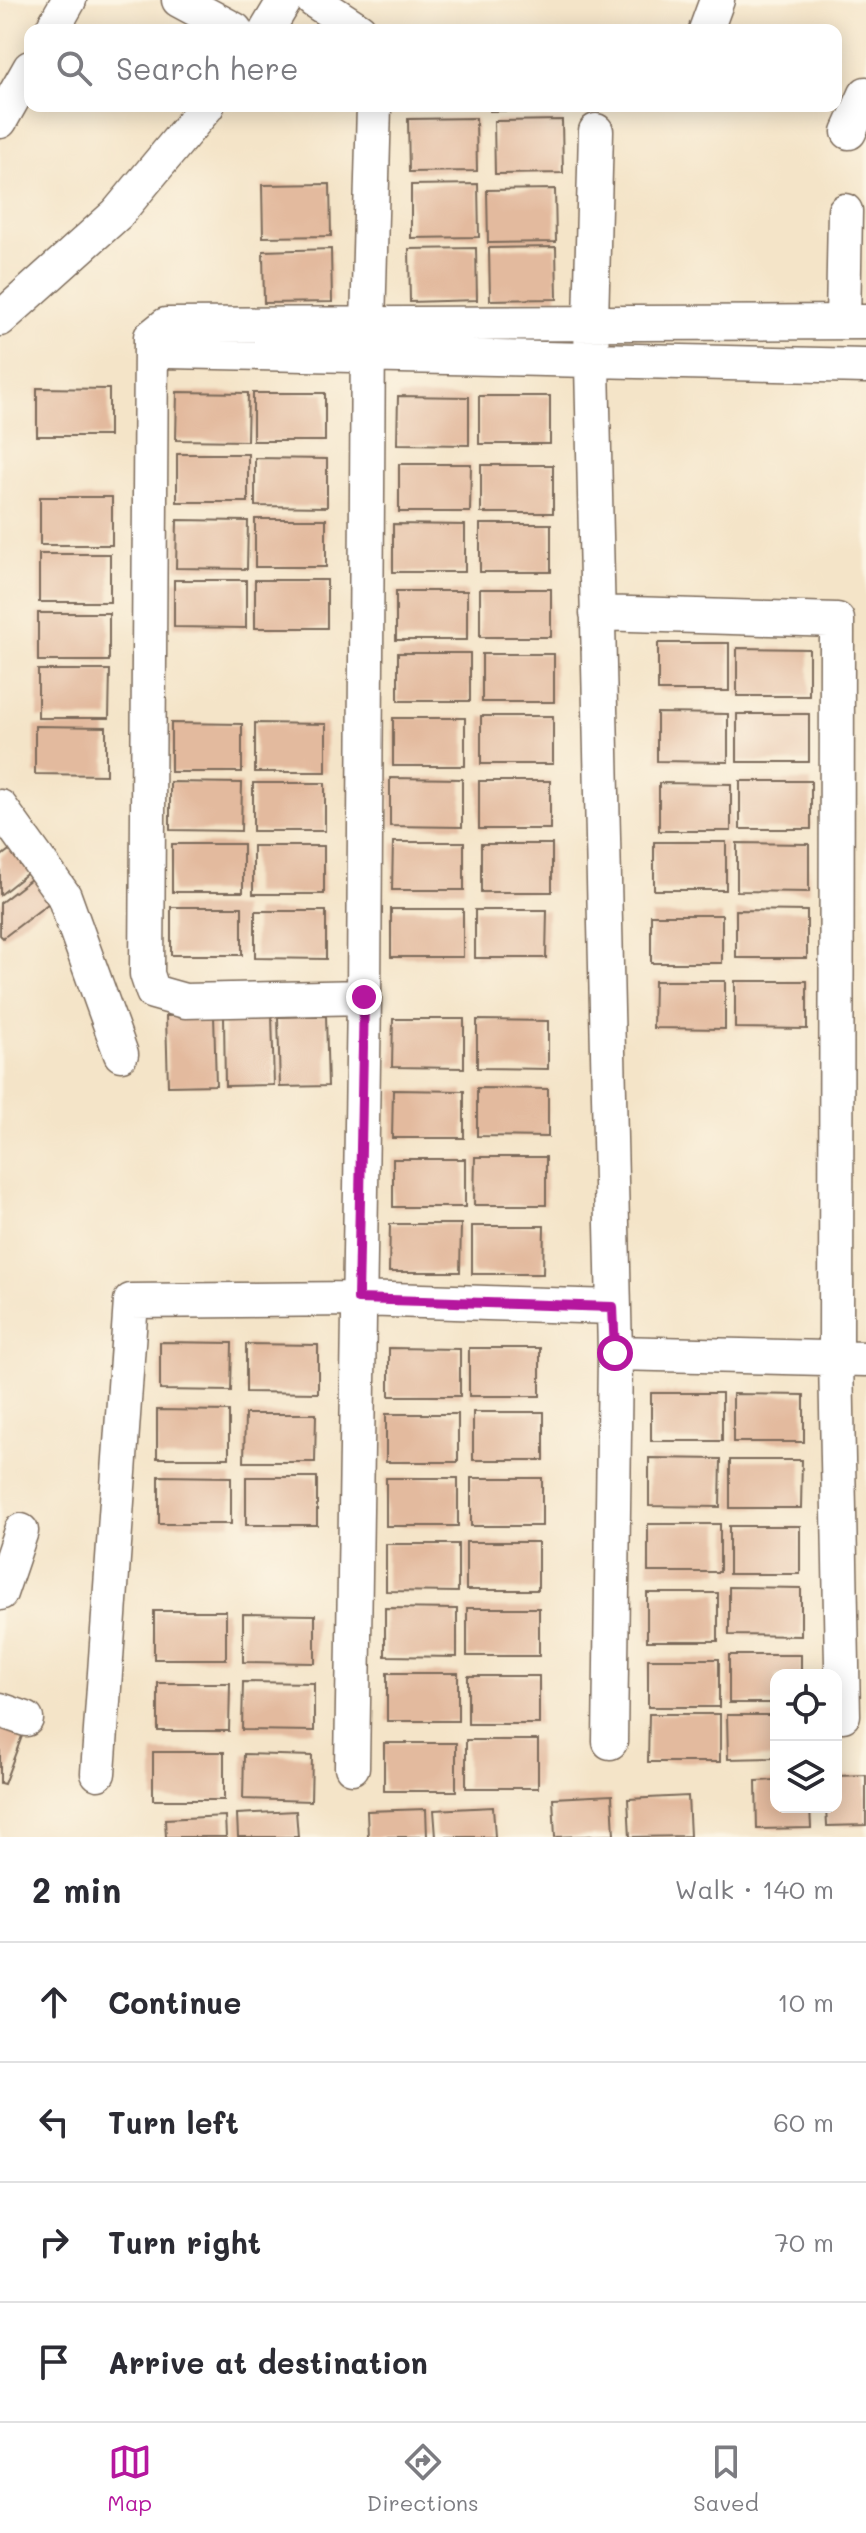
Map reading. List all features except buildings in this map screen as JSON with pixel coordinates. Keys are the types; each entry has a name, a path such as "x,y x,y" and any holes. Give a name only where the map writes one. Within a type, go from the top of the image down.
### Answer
{"street":[{"path":"55,24 69,0"},
{"path":"179,0 224,24"},
{"path":"271,24 285,0"},
{"path":"313,0 350,24"},
{"path":"708,24 717,0"},
{"path":"0,121 24,79"},
{"path":"849,132 866,94"},
{"path":"0,319 117,214 202,112"},
{"path":"352,1767 364,997 368,340 374,112"},
{"path":"596,131 591,322 615,1353 610,1742"},
{"path":"368,340 591,322 855,322 845,211"},
{"path":"364,997 185,1001 153,992 147,974 151,337 166,325 592,360 866,366"},
{"path":"597,613 852,622 851,1358 843,1715"},
{"path":"0,807 64,896 121,1054"},
{"path":"98,1773 131,1301 358,1299 613,1307"},
{"path":"615,1353 851,1358"},
{"path":"0,1593 21,1531"}],"route":[{"path":"364,997 358,1299 613,1307 615,1353"}]}
